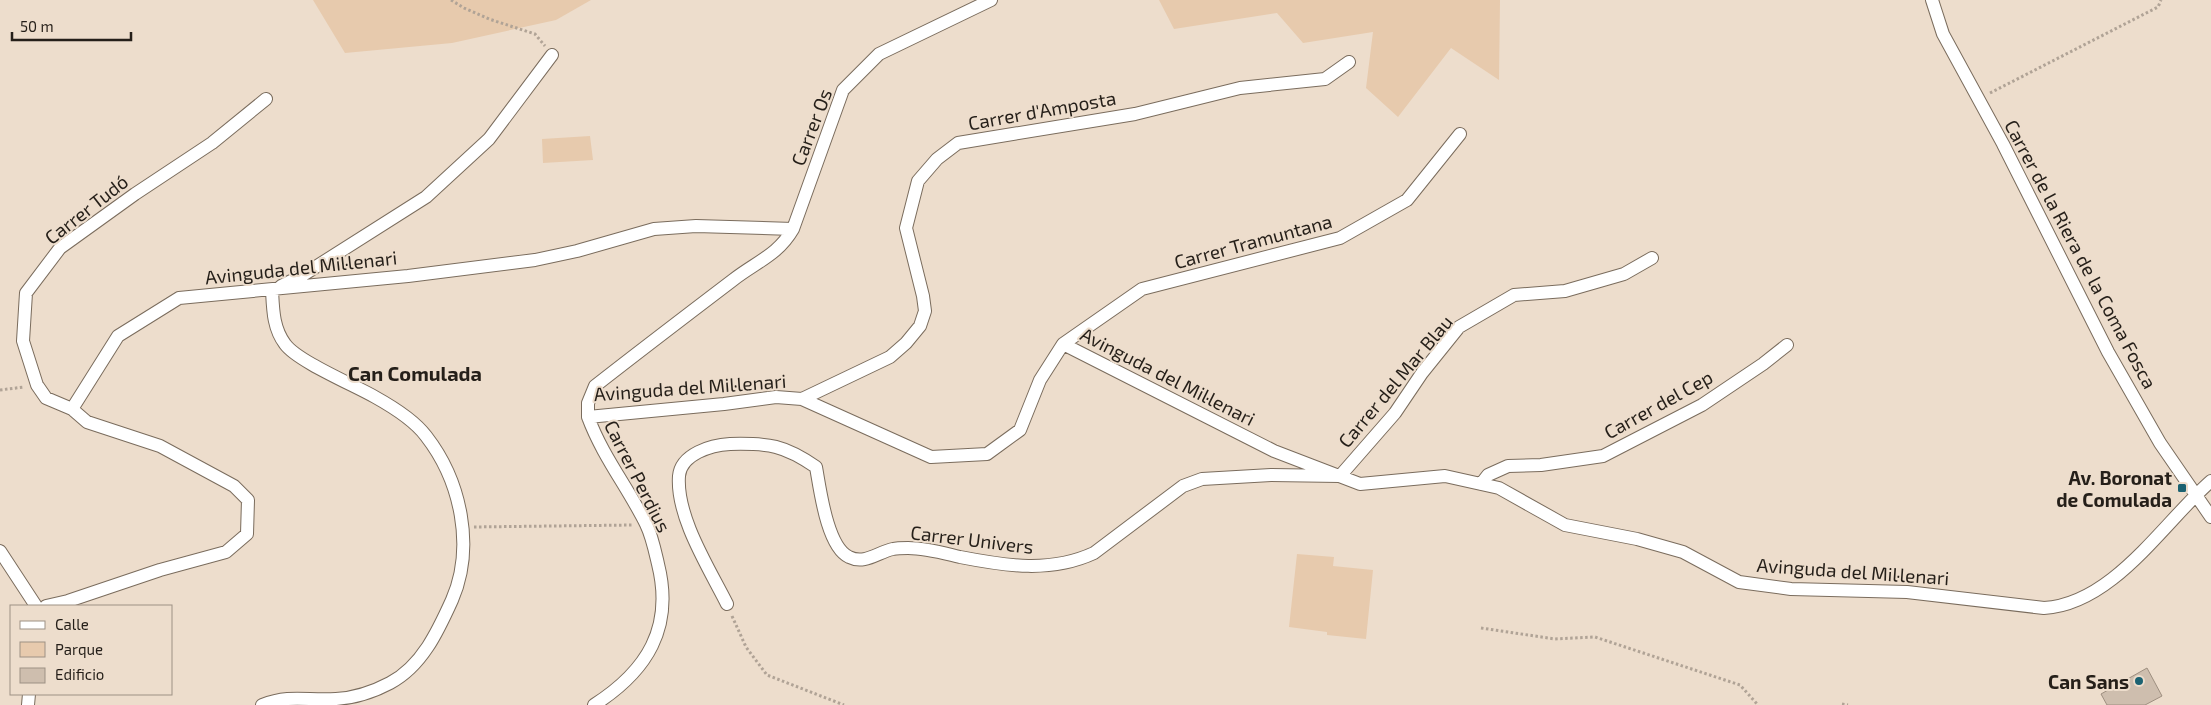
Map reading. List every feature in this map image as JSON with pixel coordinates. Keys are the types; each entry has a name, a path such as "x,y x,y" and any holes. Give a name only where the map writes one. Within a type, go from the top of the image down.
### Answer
{"street":[{"name":"Carrer Os","path":"793,228 843,90 879,54 991,0"},
{"name":"Carrer de la Riera de la Coma Fosca","path":"1932,0 1943,34 2108,352 2160,443 2211,517"},
{"path":"262,705 279,698 336,699 364,695 391,682 412,667 433,640 456,591 463,560 463,527 454,491 443,463 425,435 388,405 300,357 285,346 278,333 274,319 272,290 303,275 426,197 490,139 552,56"},
{"name":"Carrer d'Amposta","path":"802,399 890,357 906,343 920,326 925,311 923,296 906,228 918,181 937,159 958,143 1136,114 1240,88 1326,79 1349,62"},
{"name":"Carrer Tudó","path":"72,409 46,398 37,385 23,341 26,293 60,248 135,194 212,143 266,99"},
{"name":"Carrer Tramuntana","path":"1063,344 1142,289 1340,238 1407,200 1460,134"},
{"name":"Avinguda del Mil·lenari","path":"72,409 118,336 179,298 272,290 535,260 577,251 654,229 696,226 793,228 785,242 772,254 743,272 595,386 588,404 588,417 776,397 802,399 931,457 986,454 1020,430 1040,380 1063,344 1274,451 1360,484 1445,476 1499,488 1565,525 1637,539 1683,552 1739,582 1790,589 1907,592 2044,608 2060,607 2077,601 2112,579 2169,525 2195,495 2211,481"},
{"name":"Carrer del Mar Blau","path":"1340,476 1396,413 1422,373 1459,327 1514,295 1565,291 1624,274 1652,258"},
{"name":"Carrer del Cep","path":"1481,484 1488,475 1508,466 1541,465 1603,456 1702,405 1763,364 1787,345"},
{"path":"50,605 68,601 160,570 226,552 247,534 248,500 234,486 160,446 88,422 72,409"},
{"name":"Carrer Perdius","path":"588,417 598,444 646,525 661,575 664,600 660,625 650,652 633,675 613,693 594,705"},
{"name":"Carrer Univers","path":"727,604 682,506 679,474 690,456 708,448 728,444 770,445 795,452 816,467 823,505 835,543 849,557 868,559 893,549 908,548 929,549 989,562 1028,566 1053,565 1079,560 1094,553 1183,486 1202,479 1271,475 1340,476"},
{"path":"0,551 35,605"}],"path":[{"path":"451,0 489,19 534,34 552,56"},
{"path":"1978,99 2158,7 2161,0"},
{"path":"0,390 37,385"},
{"path":"463,527 646,525"},
{"path":"727,604 746,647 767,675 844,705"},
{"path":"1481,628 1555,639 1595,637 1740,685 1758,705"},
{"path":"1842,704 1848,705"}],"green space":[{"path":"313,0 591,0 556,20 452,43 345,53"},
{"path":"1159,0 1500,0 1499,80 1451,48 1398,117 1366,88 1373,32 1303,43 1277,13 1174,29"},
{"path":"590,136 593,160 543,163 542,139"},
{"path":"1297,554 1334,557 1333,566 1373,570 1366,639 1327,635 1327,632 1289,627"}],"building":[{"name":"Can Sans","path":"2147,668 2162,696 2145,705 2107,705 2101,694"}],"place":[{"name":"Av. Boronat de Comulada","path":"2182,488"},
{"name":"Can Sans","path":"2139,681"}],"district":[{"name":"Can Comulada","path":"415,373"}]}
